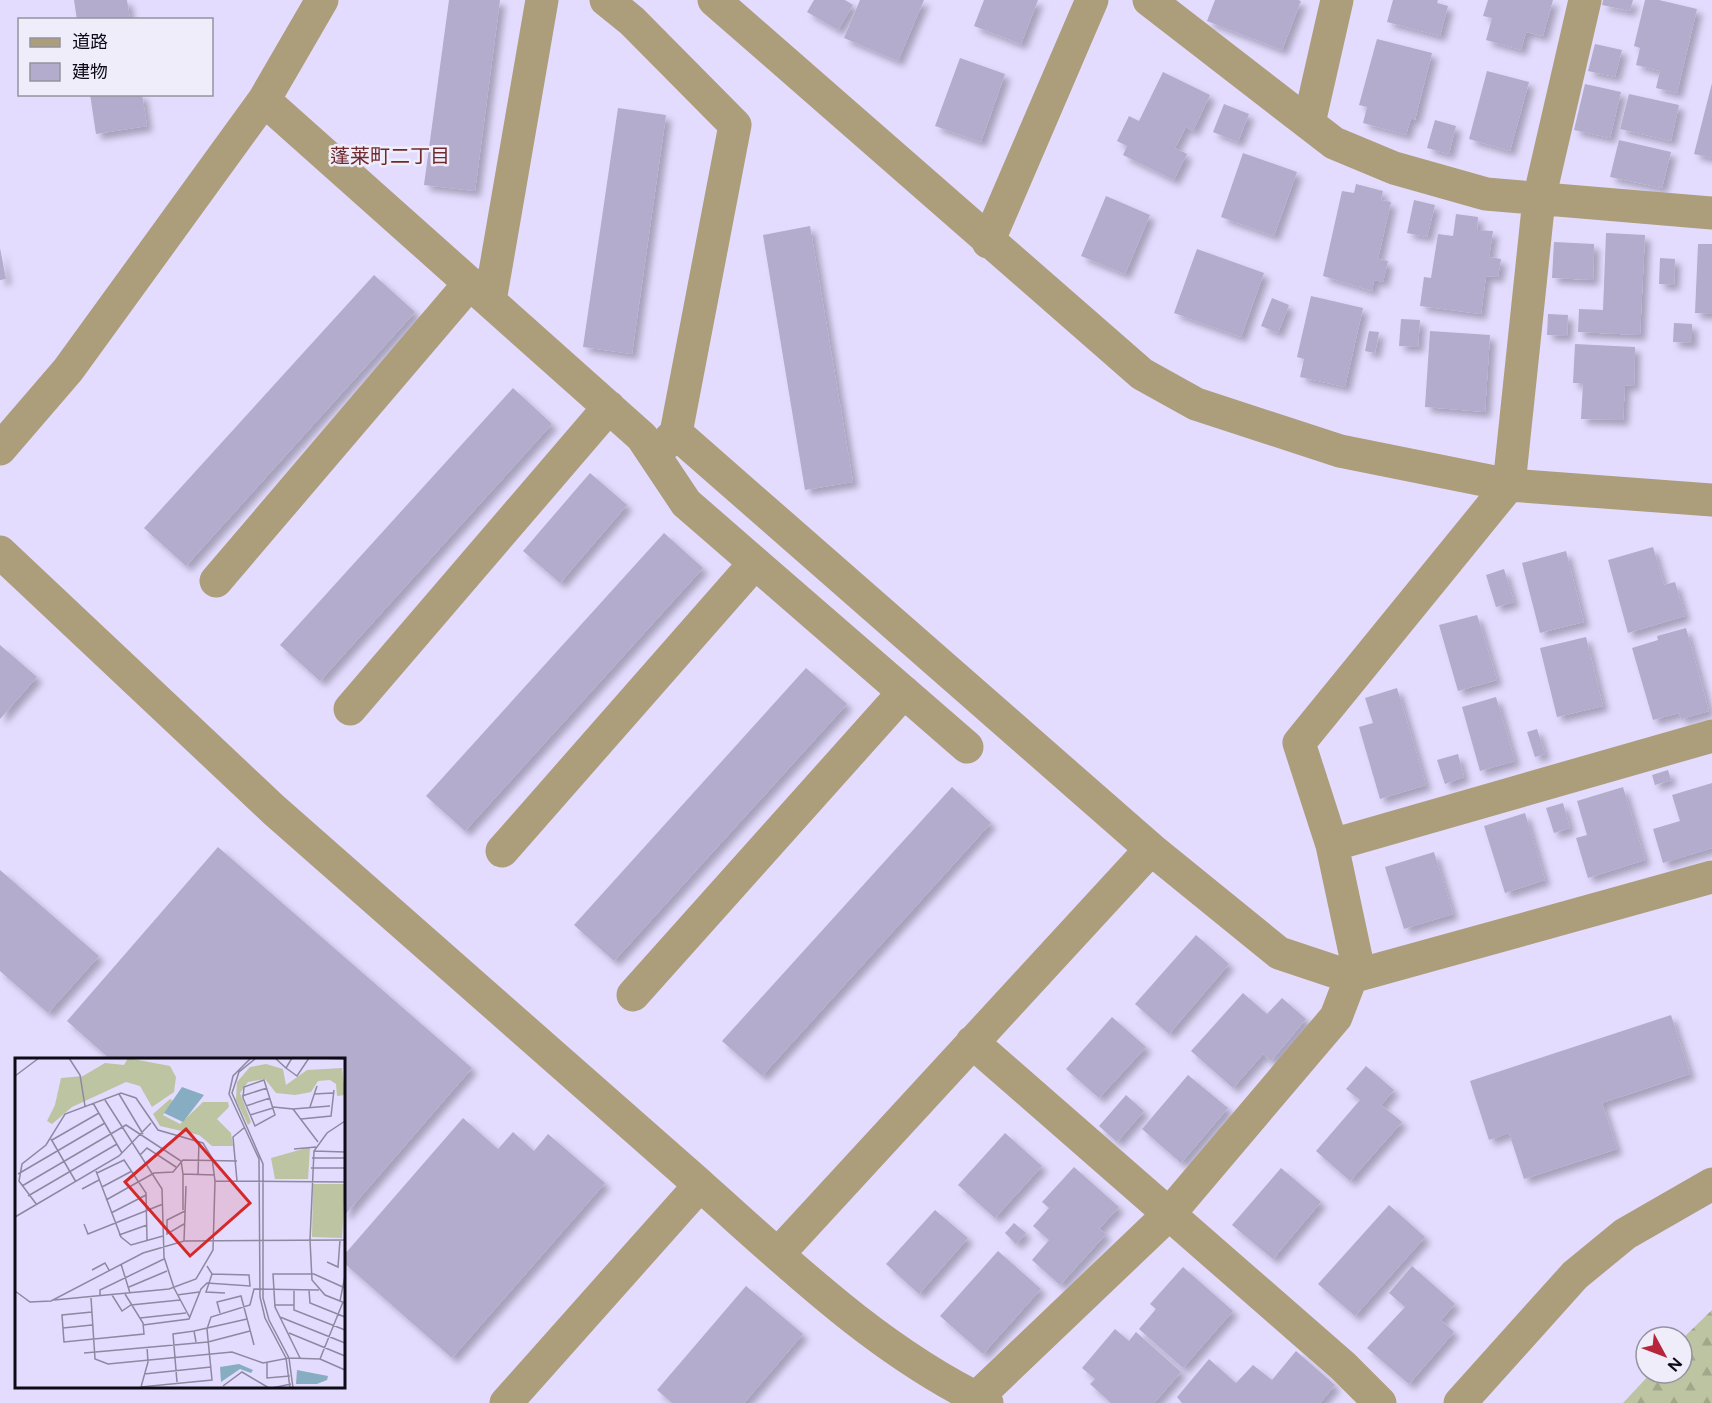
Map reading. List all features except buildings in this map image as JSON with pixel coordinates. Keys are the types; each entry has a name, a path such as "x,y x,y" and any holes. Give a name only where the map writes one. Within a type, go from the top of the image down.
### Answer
{"street":[{"path":"0,449 68,370 264,100 322,0"},
{"path":"216,581 480,292 543,0"},
{"path":"606,0 632,21 735,125 665,444 686,503 967,747"},
{"path":"714,0 1142,375 1196,404 1340,451 1509,484 1712,500"},
{"path":"988,242 1092,0"},
{"path":"1149,0 1334,143 1394,168 1486,194 1712,213"},
{"path":"1309,123 1337,0"},
{"path":"0,552 274,810 778,1254 900,1352 978,1401 1169,1214 1336,1017 1357,962 1332,845 1299,743 1509,484 1539,199 1585,0"},
{"path":"264,100 642,438 665,444 1278,952 1351,977 1712,877"},
{"path":"350,709 609,407"},
{"path":"502,851 755,562"},
{"path":"633,995 904,692"},
{"path":"1332,845 1712,736"},
{"path":"778,1254 1151,849"},
{"path":"972,1042 1343,1366 1380,1403"},
{"path":"1460,1403 1575,1275 1625,1234 1712,1184"},
{"path":"506,1403 700,1185"}],"green space":[{"path":"1712,1310 1712,1403 1623,1403 1640,1385 1694,1385 1694,1327"}],"district":[{"name":"蓬莱町二丁目","path":"390,156"}]}
